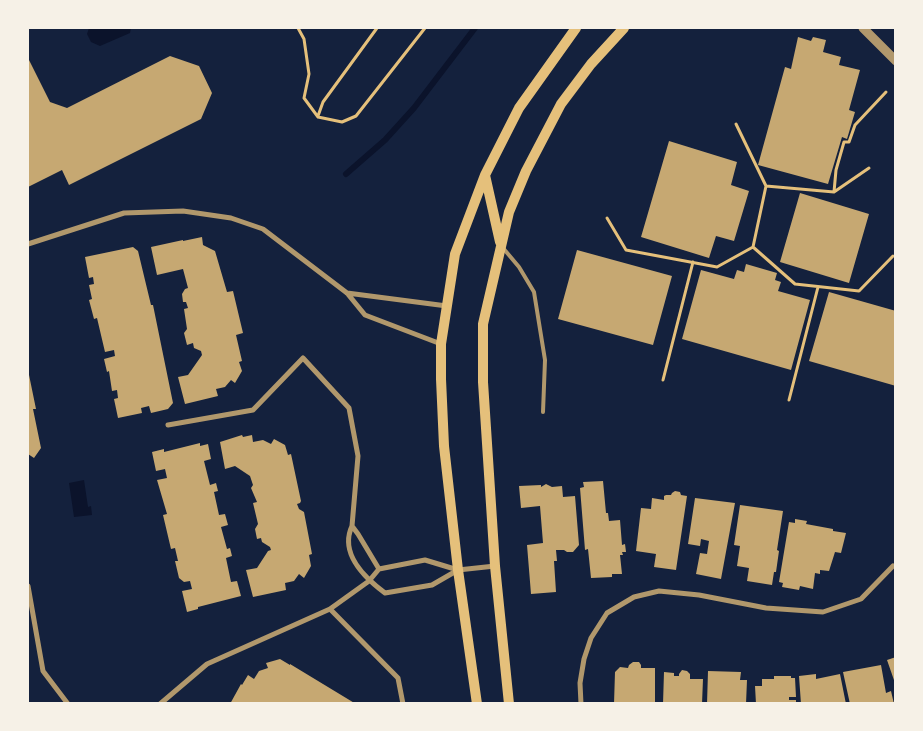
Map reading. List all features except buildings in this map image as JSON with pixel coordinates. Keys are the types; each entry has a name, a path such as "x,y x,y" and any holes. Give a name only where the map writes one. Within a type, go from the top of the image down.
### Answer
{"main road":[{"path":"477,704 458,570 444,446 441,344 455,254 484,174 519,108 576,28"},
{"path":"508,704 495,566 483,382 483,324 498,261 500,244 509,212 526,171 561,104 591,64 624,28"},
{"path":"484,174 500,244"}],"street":[{"path":"863,28 896,61"},
{"path":"28,244 124,213 184,211 231,218 263,229 346,293 365,315 441,344"},
{"path":"346,293 447,306"},
{"path":"168,425 253,410 304,358 349,408 358,456 352,526 348,535 351,553 358,569 385,593 432,585 458,570"},
{"path":"352,526 379,569"},
{"path":"160,704 207,664 330,609 370,581 379,569 425,560 458,570 495,566"},
{"path":"581,704 580,683 584,660 591,638 608,612 634,597 660,591 699,595 766,608 823,612 862,599 893,566"},
{"path":"28,586 43,671 68,704"},
{"path":"330,609 398,678 403,704"}],"lane":[{"path":"500,244 519,267 534,292 545,360 543,412"}],"path":[{"path":"298,28 304,39 310,74 304,98 318,117 342,122 356,116 425,28"},
{"path":"318,117 323,102 377,28"},
{"path":"834,192 836,170 844,142 849,142 855,125 886,92"},
{"path":"607,218 626,250 717,267 753,247 766,186 736,124"},
{"path":"766,186 834,192 869,168"},
{"path":"753,247 795,284 859,291 893,256"},
{"path":"663,380 693,262"},
{"path":"789,400 818,287"},
{"path":"896,512 896,518"}],"water":[{"path":"89,28 131,28 130,33 100,46 91,42 87,34"},
{"path":"84,480 88,507 91,506 92,515 74,517 69,483"}],"waterway":[{"path":"346,174 385,140 414,108 475,28"}]}
